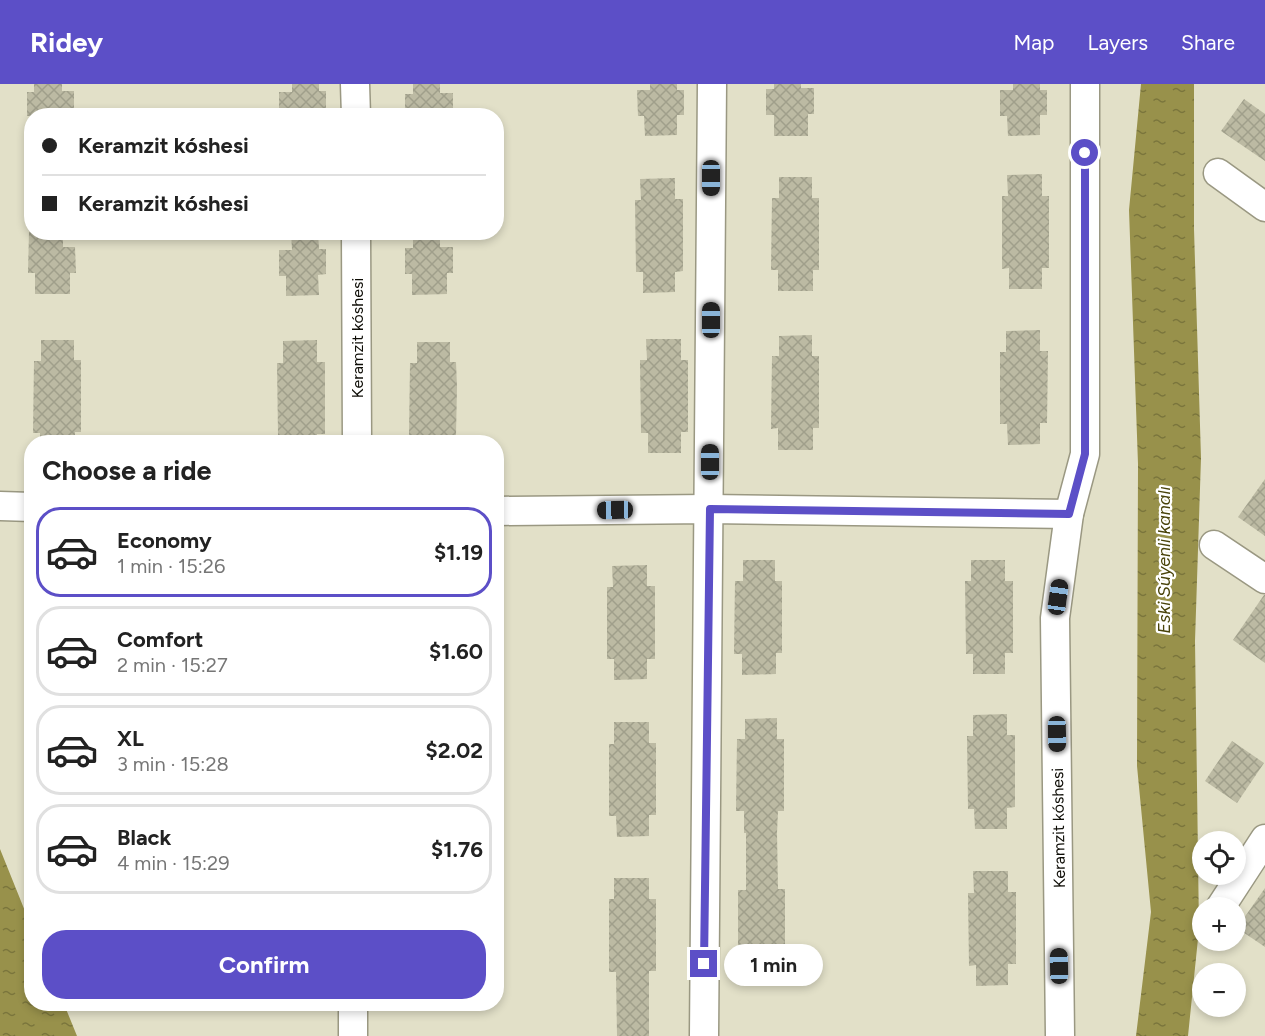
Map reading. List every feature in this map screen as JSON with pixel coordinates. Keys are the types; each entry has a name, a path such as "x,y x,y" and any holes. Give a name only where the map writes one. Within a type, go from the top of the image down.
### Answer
{"street":[{"path":"355,84 356,108"},
{"path":"704,1036 712,84"},
{"name":"Keramzit kóshesi","path":"1060,1036 1055,618 1069,514 1085,454 1085,84"},
{"path":"1218,173 1265,207"},
{"name":"Keramzit kóshesi","path":"356,240 357,435"},
{"path":"0,506 24,507"},
{"path":"504,511 710,509 1069,514"},
{"path":"1214,545 1265,579"},
{"path":"1227,897 1265,839"},
{"path":"353,1011 353,1036"}],"water":[{"name":"Eski Súyenli kanalı","path":"1141,84 1194,84 1194,229 1201,458 1195,641 1198,831 1192,831 1192,885 1198,885 1199,897 1192,897 1192,951 1197,951 1196,963 1192,963 1192,997 1188,1036 1136,1036 1151,912 1137,766 1138,464 1129,210"},
{"path":"0,849 24,909 24,1011 67,1011 77,1036 0,1036"}],"building":[{"path":"34,84 62,84 62,91 74,91 74,108 27,108 27,92 34,92"},
{"path":"292,84 319,84 319,91 326,91 326,108 279,108 279,92 292,92"},
{"path":"413,84 440,84 440,93 453,93 453,108 405,108 405,94 413,94"},
{"path":"650,84 677,84 677,90 684,90 684,115 677,115 677,135 645,136 644,116 638,116 637,90 650,90"},
{"path":"774,84 801,84 801,88 814,88 814,114 808,114 808,136 774,136 774,115 766,115 766,89 774,89"},
{"path":"1013,84 1040,84 1040,90 1047,90 1047,115 1040,115 1040,135 1008,136 1007,116 1000,116 1000,90 1013,90"},
{"path":"1244,99 1265,114 1265,161 1221,131"},
{"path":"1042,174 1042,196 1049,196 1049,268 1042,268 1042,289 1009,289 1009,268 1002,269 1002,196 1008,196 1007,175"},
{"path":"779,177 812,177 812,198 819,198 819,270 813,270 813,291 778,291 778,270 771,270 772,198 779,198"},
{"path":"675,178 675,199 683,199 683,271 675,272 675,292 643,293 643,272 636,272 635,200 641,200 640,179"},
{"path":"29,240 63,240 63,247 75,247 76,273 70,273 70,294 35,294 35,273 28,273"},
{"path":"291,240 318,240 319,249 326,249 326,274 318,275 319,295 286,296 286,276 279,276 279,250 292,250"},
{"path":"413,240 440,240 440,247 453,247 453,273 447,273 447,294 412,295 412,274 405,274 405,248 413,248"},
{"path":"1040,330 1040,351 1048,351 1047,423 1040,423 1040,444 1008,445 1007,424 1000,424 1000,352 1006,352 1006,331"},
{"path":"812,335 812,356 819,356 819,428 813,428 813,450 778,450 778,428 771,429 772,356 779,356 779,336"},
{"path":"646,339 681,339 681,360 688,360 688,432 681,432 681,453 648,453 648,433 641,433 640,360 647,360"},
{"path":"41,340 74,340 74,360 81,360 81,432 75,432 75,435 33,433 34,361 41,361"},
{"path":"317,340 317,362 325,362 325,434 278,435 277,363 283,363 283,341"},
{"path":"417,342 450,342 450,362 456,362 456,435 409,435 410,363 417,363"},
{"path":"1265,479 1265,536 1238,517"},
{"path":"743,560 775,560 775,581 782,581 782,653 776,653 776,674 742,675 742,654 734,654 735,581 743,581"},
{"path":"971,560 1005,560 1005,581 1013,581 1013,653 1005,653 1005,674 973,674 973,654 966,654 965,581 971,581"},
{"path":"647,565 647,586 655,586 655,659 647,659 647,679 614,680 614,659 607,659 607,587 613,587 612,566"},
{"path":"1265,595 1265,663 1233,640"},
{"path":"1007,714 1007,735 1015,735 1015,807 1007,808 1007,829 975,829 974,809 968,809 967,736 973,736 973,715"},
{"path":"777,718 777,739 784,739 784,811 778,811 777,833 778,889 785,889 785,961 779,961 779,983 745,983 745,962 738,962 738,890 746,890 746,833 744,833 744,811 736,811 737,739 745,739 745,719"},
{"path":"614,722 649,722 649,743 656,743 656,815 649,815 649,836 617,837 616,816 609,816 609,744 614,744"},
{"path":"1232,741 1264,763 1237,803 1205,781"},
{"path":"973,871 1008,871 1008,892 1016,892 1016,964 1008,964 1008,985 976,986 976,965 969,966 968,893 974,893"},
{"path":"614,878 649,878 649,899 656,899 656,971 649,971 649,1036 617,1036 616,972 609,972 609,899 614,899"},
{"path":"1265,888 1265,947 1246,934 1246,915"}],"route":[{"path":"704,964 710,509 1069,514 1085,454 1085,153"}]}
